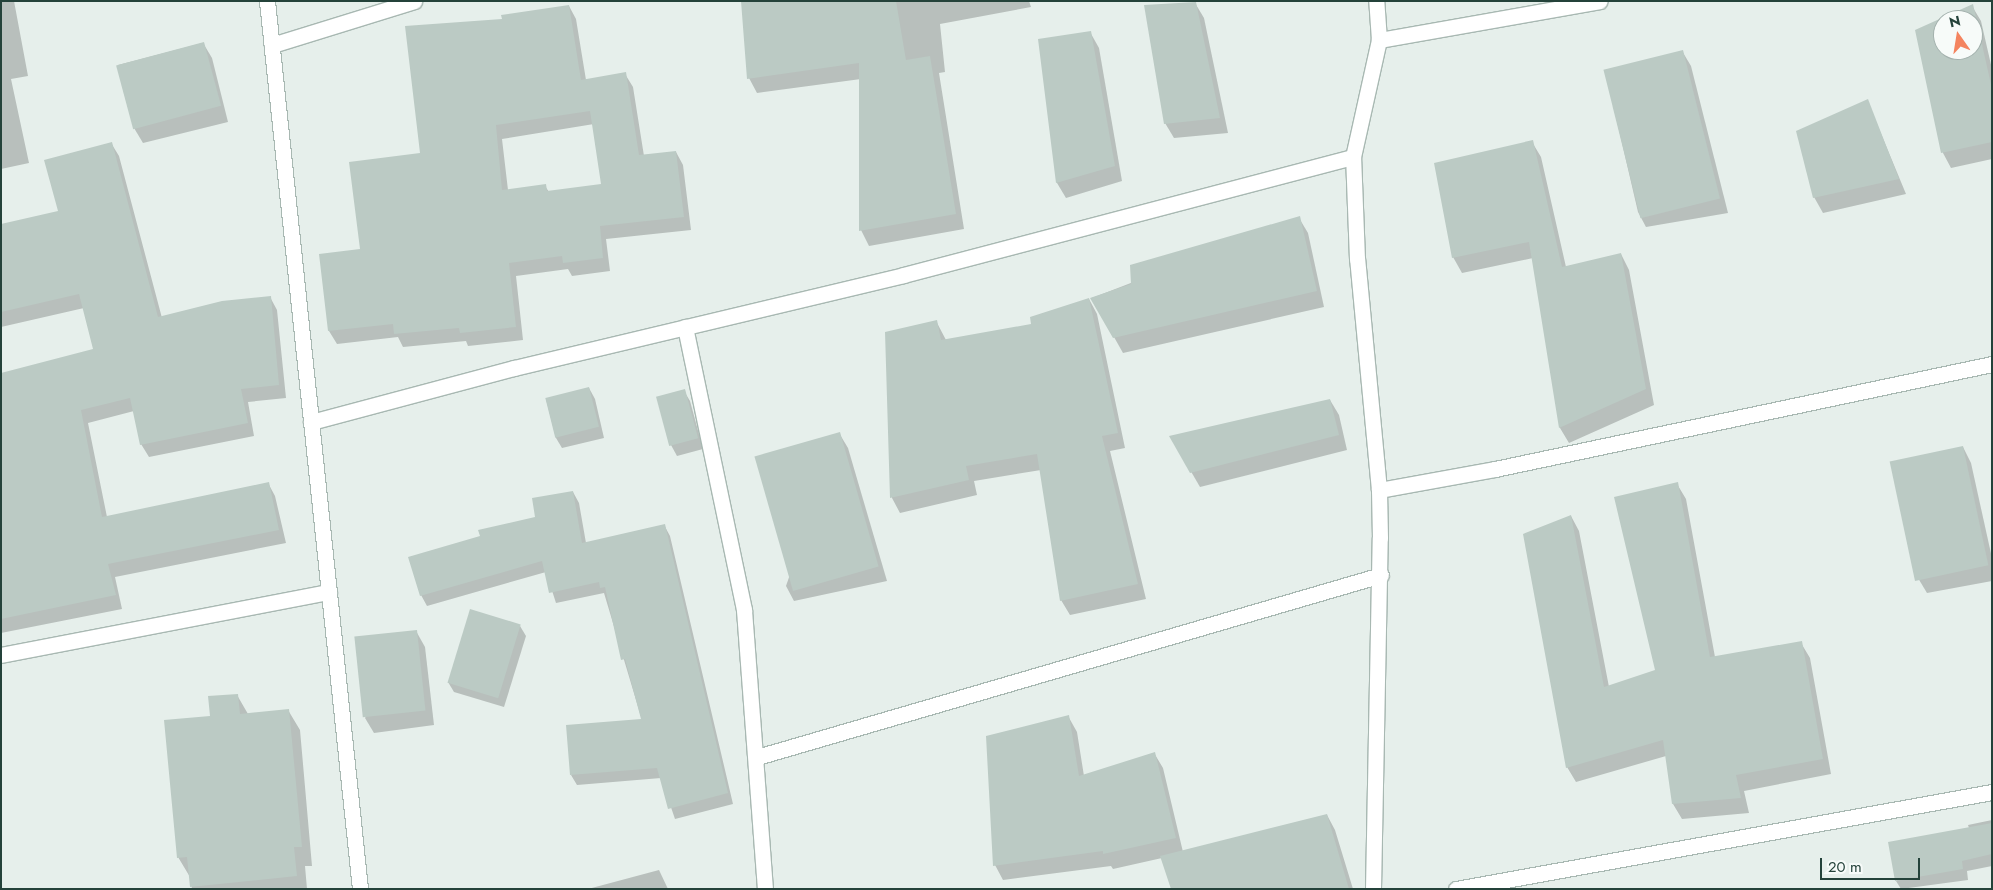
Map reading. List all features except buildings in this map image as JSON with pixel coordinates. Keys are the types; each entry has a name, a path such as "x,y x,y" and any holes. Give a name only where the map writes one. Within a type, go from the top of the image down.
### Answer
{"street":[{"path":"267,1 360,889"},
{"path":"272,45 414,1"},
{"path":"1373,889 1381,575 1379,490 1357,259 1353,157 1378,40 1376,1"},
{"path":"1378,40 1600,1"},
{"path":"311,422 685,327 903,275 1353,157"},
{"path":"685,327 744,610 757,757 765,889"},
{"path":"1379,490 1495,469 1992,364"},
{"path":"757,757 1381,575"},
{"path":"1,655 329,592"},
{"path":"1456,889 1992,792"}]}
